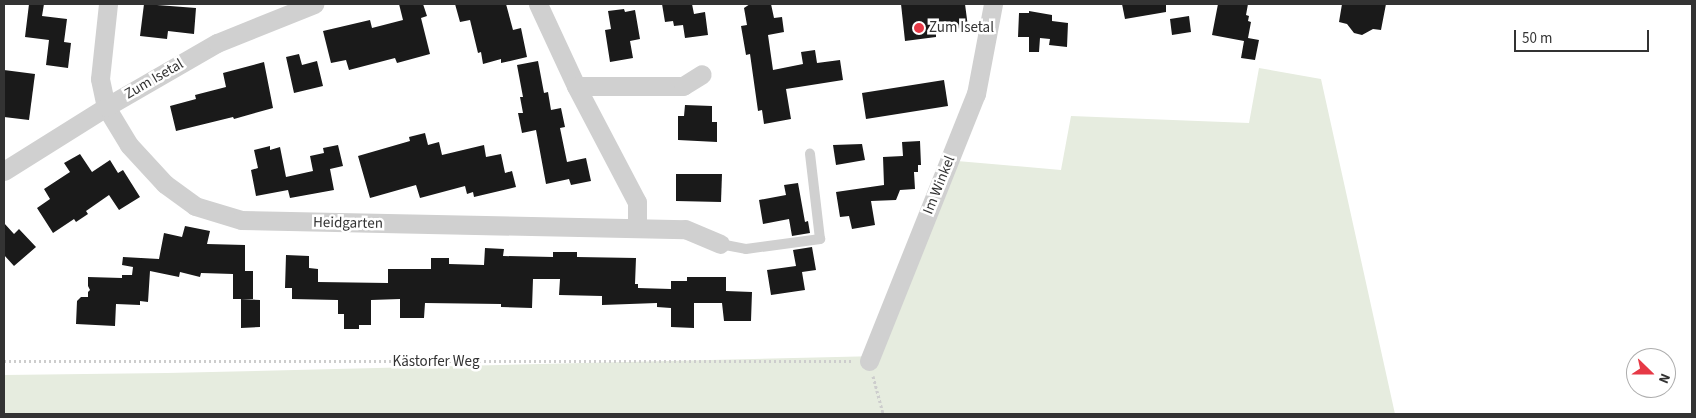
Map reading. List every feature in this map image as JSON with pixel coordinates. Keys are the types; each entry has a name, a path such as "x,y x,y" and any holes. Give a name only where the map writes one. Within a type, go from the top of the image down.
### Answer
{"street":[{"name":"Heidgarten","path":"108,4 100,79 106,107 129,145 164,184 195,206 241,220 637,226 685,229 720,244"},
{"name":"Zum Isetal","path":"4,172 106,107 217,42 314,4"},
{"path":"538,4 576,86 637,202 637,226"},
{"name":"Im Winkel","path":"868,361 976,94 993,4"},
{"path":"576,86 683,86 702,74"}],"lane":[{"path":"720,244 746,249 820,239 810,154"}],"path":[{"name":"Kästorfer Weg","path":"4,360 868,361"},
{"path":"868,361 883,414"}],"shaded area":[{"path":"1259,68 1321,79 1395,414 4,414 4,375 167,373 879,356 957,161 1061,170 1071,116 1249,123"}],"building":[{"path":"29,4 44,4 42,16 67,19 64,42 71,43 68,68 46,65 49,40 25,37"},
{"path":"144,4 196,8 194,34 168,31 167,39 140,36"},
{"path":"399,4 423,4 427,16 421,18 430,54 397,63 395,58 349,70 346,60 331,63 323,31 370,20 372,28 403,20"},
{"path":"455,4 506,4 513,30 521,28 527,57 501,63 501,59 483,64 481,52 478,53 470,20 460,22"},
{"path":"662,4 692,4 694,14 705,12 708,35 685,38 683,25 674,26 673,21 665,22"},
{"path":"750,4 771,4 774,18 782,17 784,32 768,35 773,70 803,64 801,52 815,50 817,63 840,60 843,80 786,89 791,119 764,124 762,110 758,111 750,54 746,55 741,26 747,25 744,8"},
{"path":"901,4 965,4 968,27 936,32 936,37 905,41"},
{"path":"1122,4 1166,4 1166,12 1125,19"},
{"path":"1218,4 1248,4 1246,15 1249,16 1248,21 1251,22 1248,38 1259,40 1255,60 1241,58 1244,41 1212,35"},
{"path":"1342,4 1386,4 1381,30 1373,29 1362,35 1354,33 1347,24 1339,22"},
{"path":"624,9 625,12 635,10 640,39 630,41 633,58 610,62 605,30 611,29 608,11"},
{"path":"1029,11 1052,15 1052,21 1068,23 1067,47 1049,45 1050,39 1040,38 1039,52 1029,52 1029,37 1018,37 1019,13 1029,13"},
{"path":"1189,16 1191,32 1172,35 1170,19"},
{"path":"299,54 302,65 317,61 323,86 294,93 286,57"},
{"path":"538,61 544,93 548,92 551,110 561,108 565,127 560,128 567,162 586,158 591,181 571,185 569,179 546,184 536,130 522,133 518,113 523,113 520,97 523,97 517,65"},
{"path":"264,62 273,108 234,119 233,117 176,131 170,106 196,99 195,95 226,87 223,73"},
{"path":"4,70 35,74 29,120 4,117"},
{"path":"944,80 948,106 866,119 862,93"},
{"path":"685,105 712,106 712,122 717,122 717,142 678,140 678,116 684,116"},
{"path":"425,133 428,145 439,142 442,155 484,145 486,157 501,154 505,173 512,171 516,187 474,197 473,192 467,194 465,186 420,198 416,185 370,198 358,156 410,141 409,137"},
{"path":"920,141 921,165 918,165 918,172 914,172 915,189 900,190 896,200 871,201 875,225 852,229 849,216 840,217 836,192 884,185 883,157 903,156 902,142"},
{"path":"862,144 865,160 836,165 833,145"},
{"path":"338,145 343,166 330,169 334,190 290,198 288,190 256,196 251,170 258,168 254,150 270,146 270,150 280,147 286,177 313,171 310,156 324,153 323,148"},
{"path":"80,154 92,172 110,160 118,173 123,170 140,197 119,210 109,195 86,211 88,214 76,222 74,219 53,233 37,208 50,199 44,189 70,172 64,163"},
{"path":"676,174 722,174 721,202 676,201"},
{"path":"798,183 805,222 808,221 810,233 792,236 789,219 763,224 759,200 786,195 784,185"},
{"path":"4,223 14,234 19,229 36,247 14,266 4,255"},
{"path":"185,226 210,231 207,244 245,245 245,271 253,271 253,299 233,299 233,274 201,273 200,277 180,272 179,277 150,271 148,302 140,301 140,305 116,304 115,326 76,324 77,301 81,297 88,297 90,290 88,277 122,278 122,275 132,275 133,267 122,265 123,257 159,259 164,233 182,237"},
{"path":"812,247 816,270 802,272 805,290 771,295 767,270 796,266 793,250"},
{"path":"485,248 504,249 503,256 553,257 553,252 577,252 577,257 636,258 635,284 638,284 638,288 671,289 671,281 687,281 687,277 726,277 726,291 752,292 751,321 724,321 722,303 694,303 694,328 671,327 671,308 657,307 657,303 602,305 602,296 559,295 560,279 533,279 532,308 501,307 501,304 425,303 424,318 400,318 400,299 371,300 371,325 359,325 359,329 344,329 344,314 338,314 338,300 292,299 292,288 285,288 286,255 309,256 309,268 318,269 318,282 388,283 388,269 431,269 431,258 449,258 449,264 484,265"},
{"path":"241,299 260,300 260,327 241,328"}],"place":[{"name":"Zum Isetal","path":"919,28"}]}
